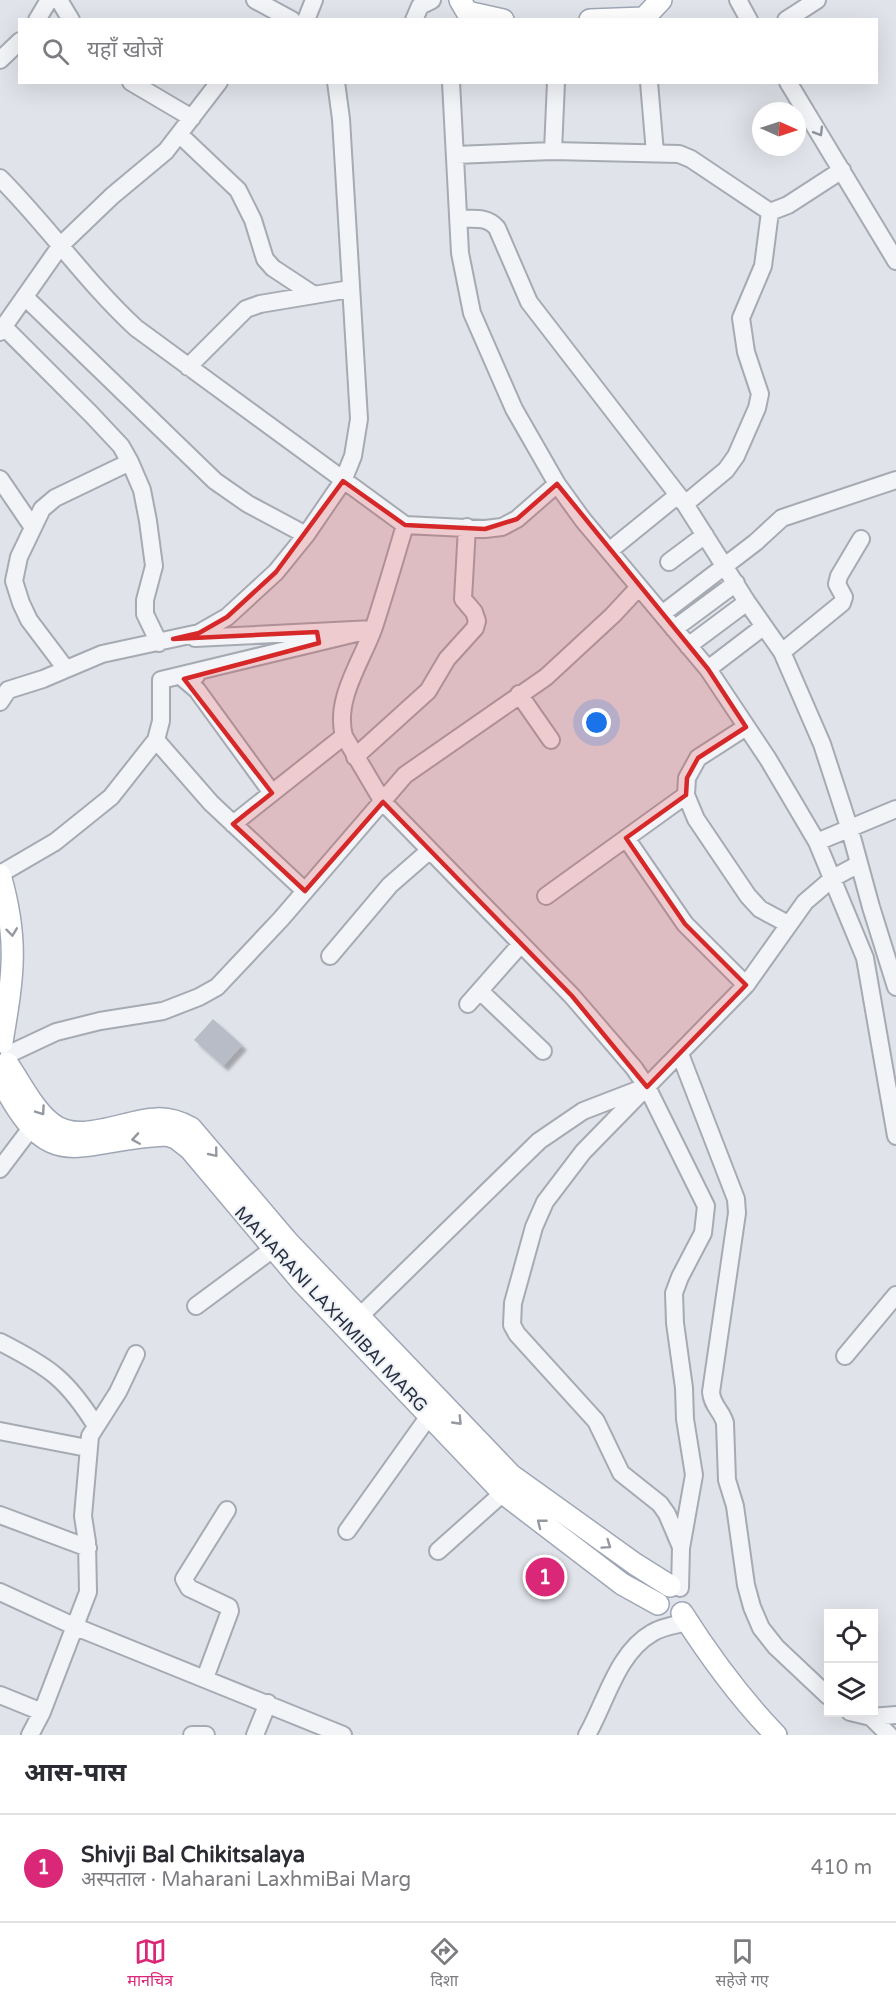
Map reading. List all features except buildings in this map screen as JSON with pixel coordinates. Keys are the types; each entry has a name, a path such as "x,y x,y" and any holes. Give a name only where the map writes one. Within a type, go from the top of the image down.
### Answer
{"main road":[{"path":"645,18 662,0"},
{"path":"462,10 495,18"},
{"path":"0,874 8,904 14,951 3,1058 46,1119 60,1129 77,1132 96,1131 158,1119 170,1120 191,1128 288,1242 358,1318 511,1475 625,1558 675,1587 688,1599 685,1618 706,1652 776,1735"},
{"name":"MAHARANI LAXHMIBAI MARG","path":"3,1058 31,1128 51,1143 80,1148 156,1136 176,1138 190,1149 273,1250 346,1331 503,1493 622,1584 658,1604"},
{"path":"675,1587 662,1590 658,1604 668,1615 685,1618"}],"street":[{"path":"38,18 49,0"},
{"path":"59,0 70,18"},
{"path":"255,0 272,15"},
{"path":"307,18 314,0"},
{"path":"415,18 420,6 432,0"},
{"path":"738,0 748,18"},
{"path":"789,18 817,0"},
{"path":"0,60 18,43"},
{"path":"134,84 192,118"},
{"path":"166,641 146,614 145,600 154,566 142,490 130,462 121,446 99,422 2,329 26,298 61,245 111,196 166,151 218,84"},
{"path":"0,702 8,690 102,654 199,633 227,617 276,572 306,535 343,481 353,456 359,419 341,119 336,84"},
{"path":"451,84 460,253 472,314 514,409 557,484 609,551 708,669 768,759 818,842 866,958 896,1136"},
{"path":"553,151 556,84"},
{"path":"649,84 655,153"},
{"path":"789,84 896,261"},
{"path":"179,134 238,190 253,220 265,259 273,268 314,295"},
{"path":"456,155 553,151 679,154 691,159 770,212"},
{"path":"770,212 788,205 842,170"},
{"path":"0,178 61,245 106,300 136,328 405,525 502,527 517,519 557,484"},
{"path":"609,551 726,470 736,456 757,408 760,394 756,376 746,352 741,318 763,266 770,212"},
{"path":"458,219 481,219 492,222 497,228 529,302 682,500 763,627 782,652 822,744 896,987"},
{"path":"188,367 246,309 260,304 350,289"},
{"path":"26,298 214,481 248,504 306,535"},
{"path":"66,669 29,620 14,580 19,557 42,509 55,498 130,462"},
{"path":"0,479 32,526"},
{"path":"662,614 725,567 782,518 896,480"},
{"path":"405,525 373,629 343,710 341,725 344,736 383,802 572,996 634,1068 647,1087 706,1206 703,1233 674,1293 685,1419 694,1475 675,1587"},
{"path":"355,758 428,691 447,659 474,628 477,621 474,612 463,599 467,527"},
{"path":"669,562 705,535"},
{"path":"782,652 842,603 844,597 837,584 838,576 861,539"},
{"path":"674,629 736,583"},
{"path":"3,1058 56,1032 100,1021 163,1011 200,997 217,987 241,964 413,769 546,677 575,652 639,587"},
{"path":"688,645 747,602"},
{"path":"708,669 763,627"},
{"path":"166,641 373,629"},
{"path":"0,874 55,842 111,797 156,740 161,721 161,680 373,629"},
{"path":"272,793 197,690 184,679 373,629"},
{"path":"519,694 551,740"},
{"path":"746,727 698,758 687,778 686,795 696,819 748,896 760,909 788,924"},
{"path":"233,824 344,736"},
{"path":"156,740 211,804 306,891"},
{"path":"546,896 686,795"},
{"path":"818,842 896,809"},
{"path":"626,838 685,924 746,986"},
{"path":"330,956 390,885 429,851"},
{"path":"681,1548 668,1514 660,1504 621,1473 596,1421 517,1334 512,1325 513,1303 534,1227 545,1202 583,1152 746,986 805,902 833,878 859,864"},
{"path":"468,1004 521,944"},
{"path":"480,991 543,1051"},
{"path":"680,1054 736,1199 737,1213 711,1392 714,1407 724,1417 727,1480 737,1518 746,1585 761,1628 776,1647 824,1692"},
{"path":"358,1318 539,1141 583,1111 647,1087"},
{"path":"0,1169 31,1128"},
{"path":"196,1306 273,1250"},
{"path":"845,1356 896,1295"},
{"path":"0,1342 40,1362 56,1374 75,1392 96,1426"},
{"path":"30,1735 42,1713 88,1593 88,1548 83,1516 87,1448 96,1426 118,1392 136,1354"},
{"path":"347,1531 429,1416"},
{"path":"0,1431 87,1448"},
{"path":"438,1551 503,1493"},
{"path":"205,1678 231,1611 229,1607 189,1588 184,1579 227,1510"},
{"path":"0,1515 88,1548"},
{"path":"0,1592 76,1627 343,1735"},
{"path":"587,1735 617,1673 634,1647 652,1633 685,1618"},
{"path":"0,1695 42,1713"},
{"path":"255,1735 268,1703"},
{"path":"878,1716 896,1715"},
{"path":"872,1717 889,1735"},
{"path":"192,1735 206,1735"}],"highlighted area":[{"path":"343,481 405,525 485,529 517,519 557,484 708,669 746,727 698,758 687,778 686,795 626,838 685,924 746,985 647,1087 572,996 383,802 305,891 233,824 272,793 184,679 319,643 317,632 173,639 199,633 227,617 276,572"}],"place":[{"name":"Shivji Bal Chikitsalaya","path":"545,1577"}]}
